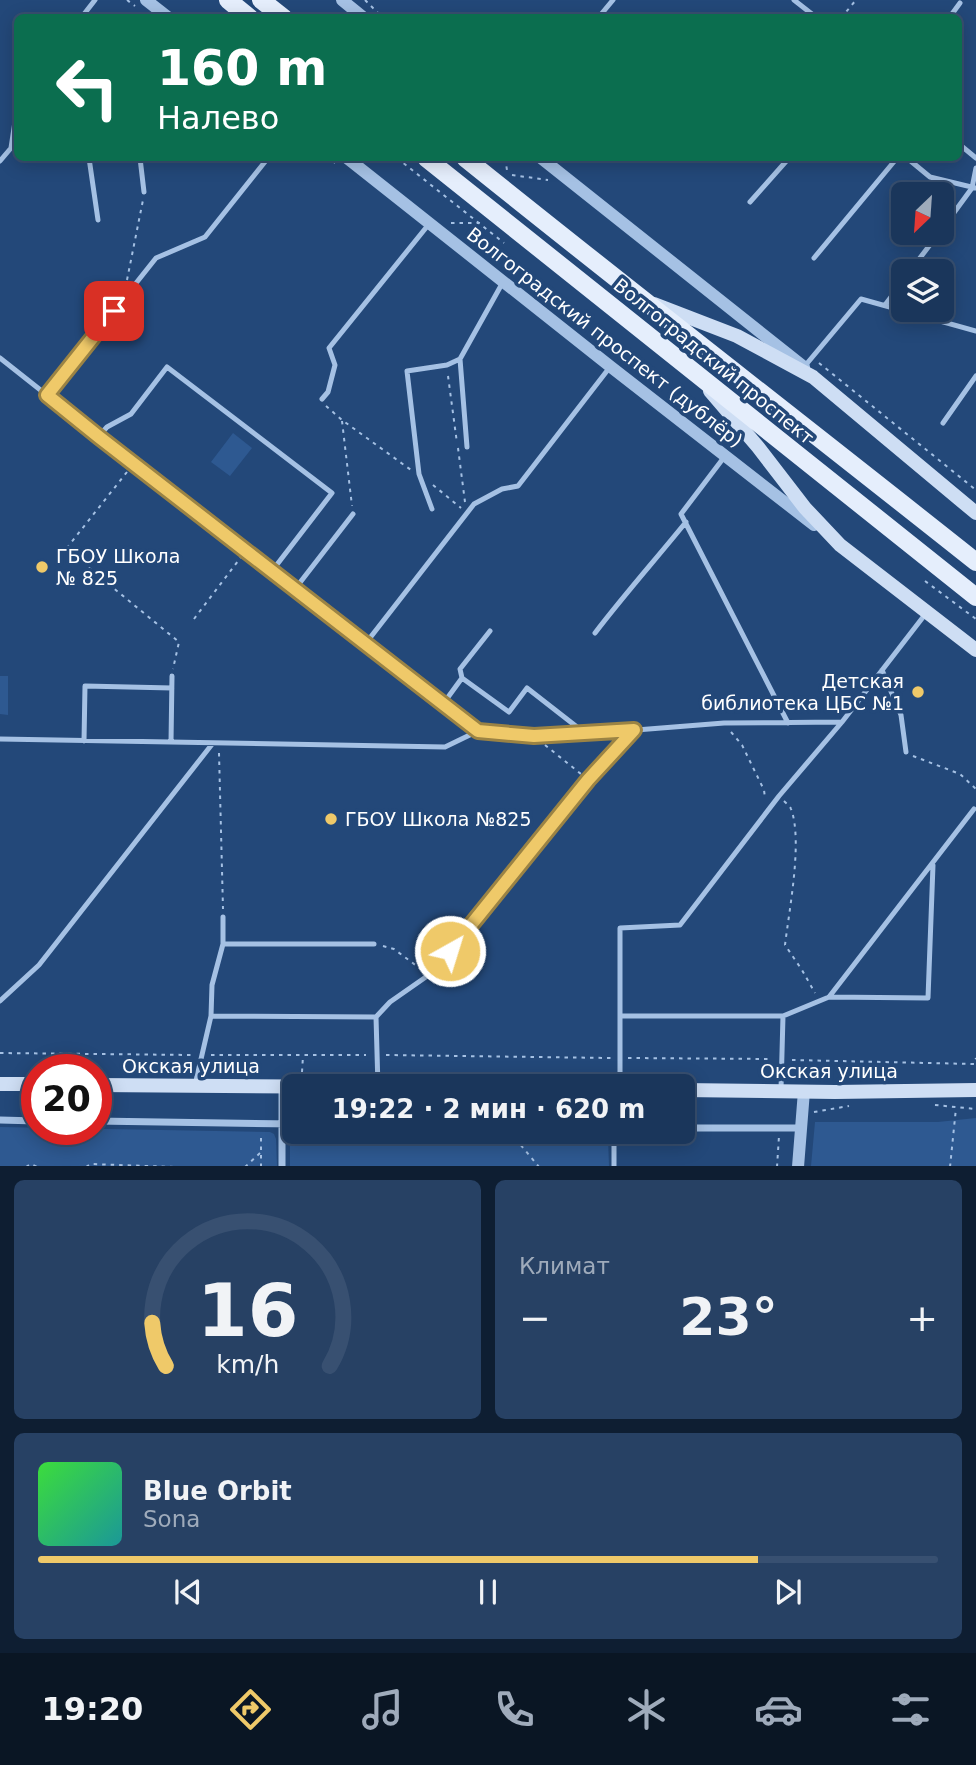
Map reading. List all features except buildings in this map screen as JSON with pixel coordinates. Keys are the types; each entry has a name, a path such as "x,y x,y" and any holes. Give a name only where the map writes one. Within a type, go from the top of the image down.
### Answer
{"main road":[{"path":"228,0 245,14"},
{"path":"261,0 279,14"},
{"name":"Волгоградский проспект","path":"430,161 976,597"},
{"name":"Волгоградский проспект","path":"469,161 976,562"},
{"path":"639,298 737,337 808,372 976,513"},
{"name":"Волгоградский проспект (дублёр)","path":"691,369 758,447 804,509 840,545 976,650"},
{"path":"0,1084 21,1084"},
{"name":"Окская улица","path":"112,1084 282,1086"},
{"name":"Окская улица","path":"695,1090 976,1090"}],"street":[{"path":"146,0 164,14"},
{"path":"342,0 359,14"},
{"name":"Волгоградский проспект (дублёр)","path":"351,161 840,545"},
{"path":"545,161 808,372"},
{"path":"798,1166 804,1091"},
{"path":"0,1121 21,1121"},
{"path":"112,1121 282,1123"},
{"path":"695,1128 801,1128"},
{"path":"282,1144 282,1166"}],"lane":[{"path":"84,14 95,0"},
{"path":"601,14 613,0"},
{"path":"794,0 812,14"},
{"path":"952,14 960,3"},
{"path":"0,161 11,148 14,128"},
{"path":"962,146 976,158"},
{"path":"89,161 98,220"},
{"path":"140,161 144,192"},
{"path":"47,395 156,258 205,237 266,161"},
{"path":"750,202 786,161"},
{"path":"814,258 895,161"},
{"path":"911,161 930,177 974,188"},
{"path":"954,213 974,188 976,168"},
{"path":"322,399 328,392 335,365 330,348 430,223"},
{"path":"467,447 460,359 503,282"},
{"path":"885,306 891,298"},
{"path":"808,372 861,299 976,331"},
{"path":"0,358 478,731"},
{"path":"432,509 419,474 407,371 447,365 460,359"},
{"path":"99,437 107,426 131,414 167,367 321,485 332,494 272,571"},
{"path":"366,643 474,504 502,489 518,486 611,367"},
{"path":"943,423 976,376"},
{"path":"725,456 681,514 788,723"},
{"path":"295,589 352,514"},
{"path":"596,633 685,522"},
{"path":"620,1074 620,928 680,925 779,796 842,722 927,612"},
{"path":"490,631 460,669 462,678 509,712 527,688 586,734"},
{"path":"882,670 901,715 906,752"},
{"path":"170,743 172,677"},
{"path":"443,704 462,678"},
{"path":"84,741 85,686 172,688"},
{"path":"0,739 445,747 478,731 534,736 724,723 842,722"},
{"path":"378,1074 376,1017 390,1002 433,972 588,780 634,730"},
{"path":"0,1001 39,965 216,743"},
{"path":"829,997 974,809"},
{"path":"620,1016 783,1016 829,997 928,998 933,864"},
{"path":"195,1085 211,1016 212,985 223,944 223,916"},
{"path":"223,944 374,944"},
{"path":"211,1016 376,1017"},
{"path":"781,1091 783,1016"},
{"path":"614,1144 614,1166"}],"path":[{"path":"365,0 379,14"},
{"path":"844,14 856,0"},
{"path":"401,161 504,243"},
{"path":"505,161 507,175 559,181"},
{"path":"130,290 126,281 144,192"},
{"path":"447,223 480,223"},
{"path":"480,223 483,251"},
{"path":"447,365 467,513"},
{"path":"322,399 342,420 408,470 419,474 467,513"},
{"path":"342,420 352,514"},
{"path":"134,464 66,549 179,642 172,677"},
{"path":"194,619 246,551"},
{"path":"925,581 976,619"},
{"path":"724,723 742,745 764,790 768,810"},
{"path":"534,736 588,780"},
{"path":"216,743 223,916"},
{"path":"906,752 918,760 960,774 976,789"},
{"path":"779,796 791,807 795,832 795,859 785,945 820,1001"},
{"path":"374,944 394,949 428,975"},
{"path":"0,1053 782,1059 974,1064 976,1058"},
{"path":"302,1074 303,1055"},
{"path":"928,1104 976,1109"},
{"path":"814,1111 853,1105"},
{"path":"950,1166 956,1107"},
{"path":"261,1123 261,1166"},
{"path":"777,1166 779,1128"},
{"path":"520,1144 538,1166"},
{"path":"246,1166 261,1151"},
{"path":"88,1166 147,1166"}],"shaded area":[{"path":"233,433 252,448 230,476 211,462"},
{"path":"0,676 8,676 8,715 0,714"},
{"path":"976,1118 976,1166 811,1166 815,1122 938,1122"},
{"path":"0,1127 21,1127 21,1145 112,1145 112,1129 270,1132 276,1139 277,1166 0,1166"},
{"path":"290,1144 608,1144 609,1166 290,1166"}],"place":[{"name":"ГБОУ Школа № 825","path":"42,567"},
{"name":"Детская библиотека ЦБС №1","path":"918,692"},
{"name":"ГБОУ Школа №825","path":"331,819"}],"route":[{"path":"114,311 47,395 99,437 478,731 534,736 634,730 588,780 450,951"}]}
